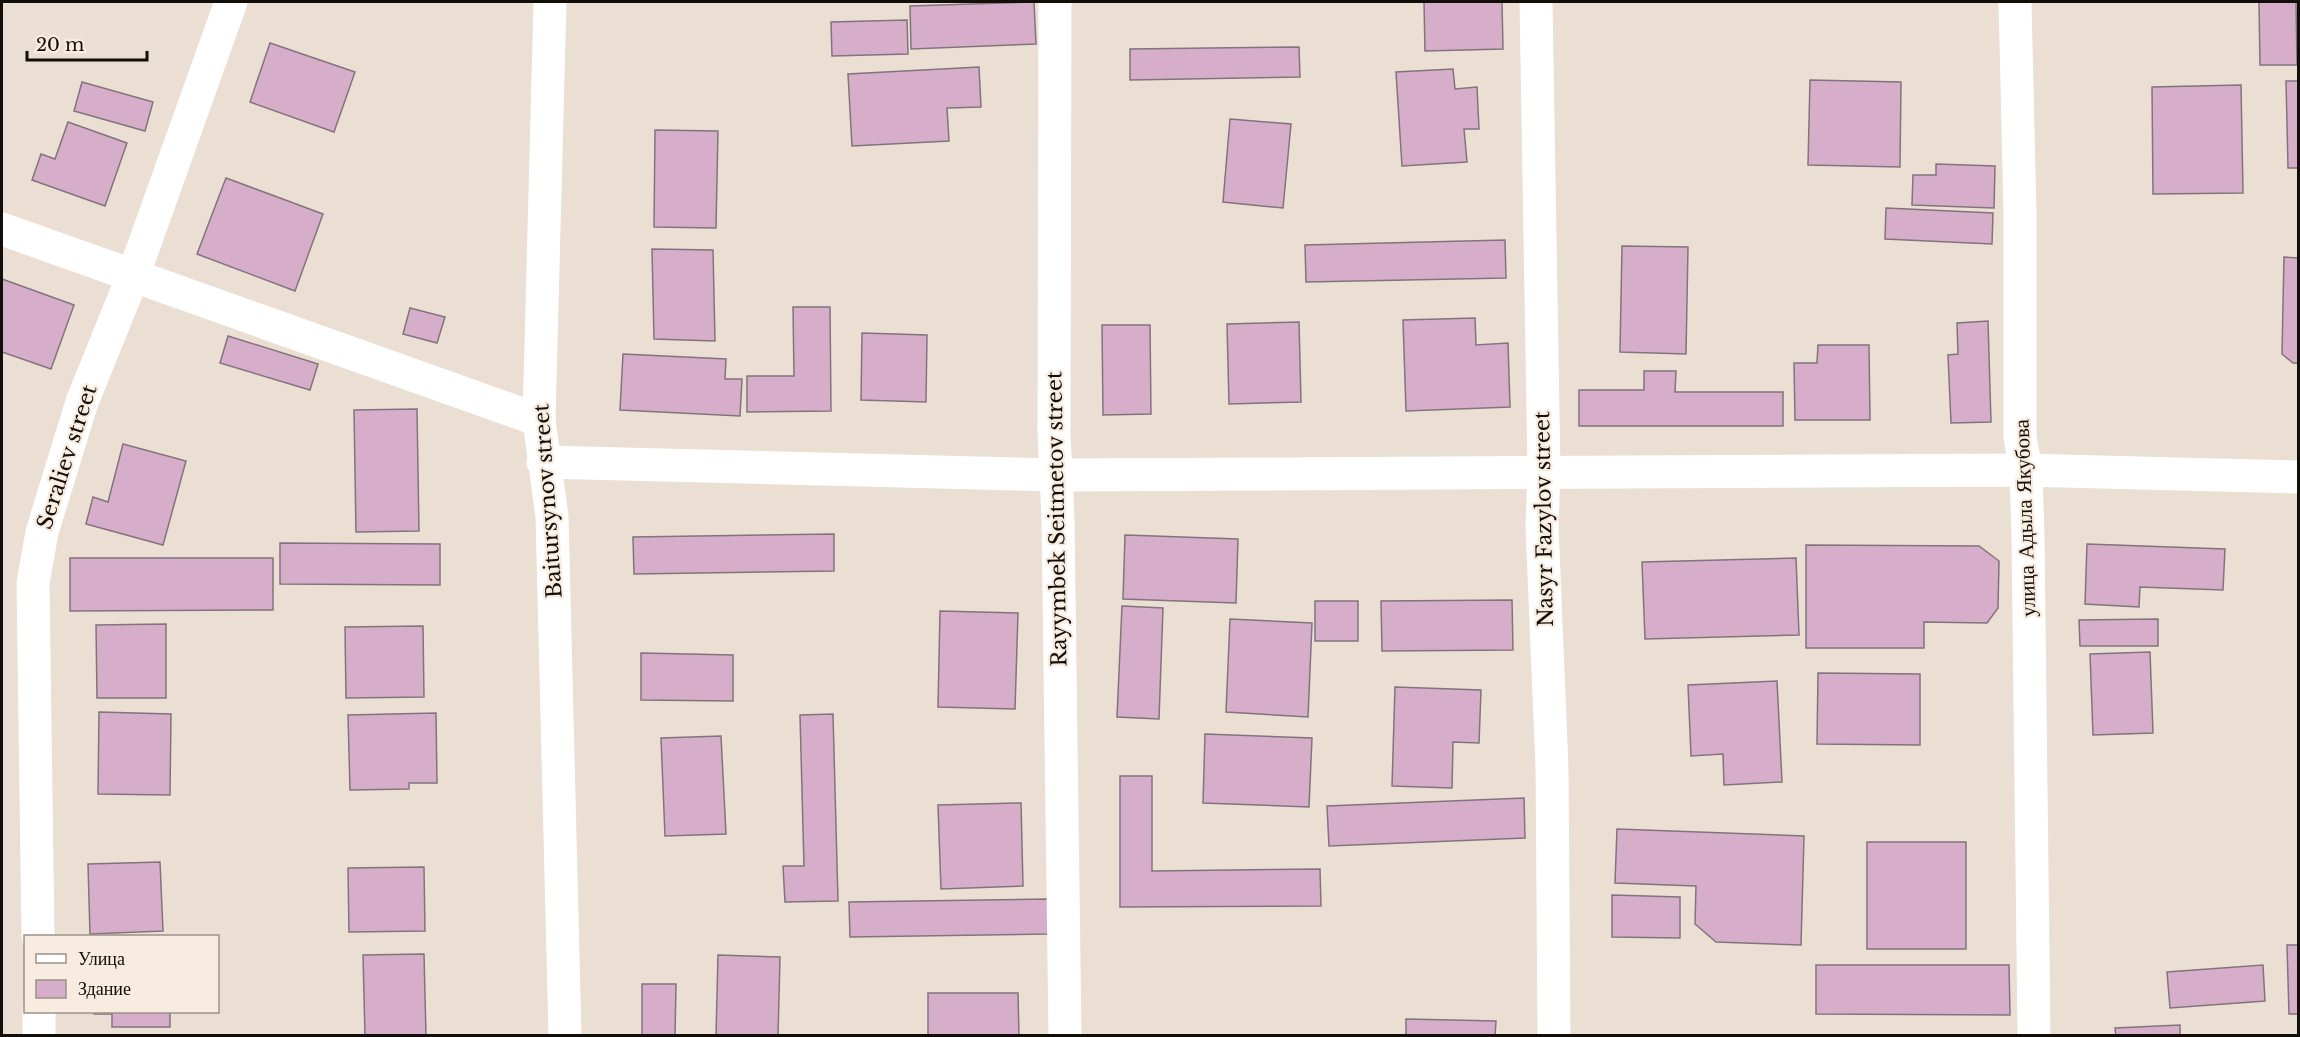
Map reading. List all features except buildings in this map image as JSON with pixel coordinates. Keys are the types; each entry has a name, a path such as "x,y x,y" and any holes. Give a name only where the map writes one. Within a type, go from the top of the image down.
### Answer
{"street":[{"name":"Seraliev street","path":"38,935 33,583 42,532 82,402 133,276 231,2"},
{"name":"Baitursynov street","path":"550,2 539,420 552,517 565,1035"},
{"name":"Rayymbek Seitmetov street","path":"1055,2 1054,433 1058,519 1065,1035"},
{"name":"Nasyr Fazylov street","path":"1536,2 1544,471 1542,526 1552,768 1554,1035"},
{"name":"улица Адыла Якубова","path":"2015,2 2020,213 2020,437 2026,470 2034,1035"},
{"path":"2,229 539,420"},
{"path":"543,462 1056,474 2026,470 2298,477"},
{"path":"39,1013 39,1035"}]}
